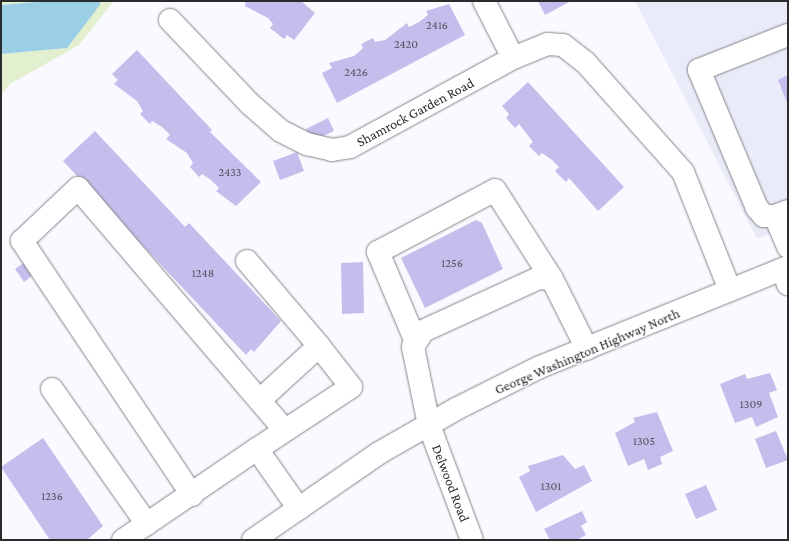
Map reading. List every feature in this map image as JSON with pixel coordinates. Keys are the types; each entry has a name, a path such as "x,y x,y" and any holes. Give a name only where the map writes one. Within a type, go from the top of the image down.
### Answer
{"street":[{"path":"484,1 513,58"},
{"name":"Shamrock Garden Road","path":"170,20 250,104 281,131 307,144 332,150 350,147 513,58 547,44 563,45 590,68 683,172 730,290"},
{"path":"788,35 699,70 757,208 764,216 782,214 788,247"},
{"path":"192,495 22,241 78,188 285,430"},
{"path":"416,342 378,252 495,190 552,279 587,349"},
{"path":"52,389 136,534 257,449 351,387 319,346 247,262"},
{"name":"George Washington Highway North","path":"253,540 379,453 540,367 730,290 786,274"},
{"path":"416,342 423,331 539,278 552,279"},
{"name":"Delwood Road","path":"416,342 413,347 429,425 472,540"},
{"path":"260,400 319,346"},
{"path":"257,449 299,509"}],"shaded area":[{"path":"635,1 788,1 788,226 757,239"}],"green space":[{"path":"1,1 47,1 1,5"},
{"path":"100,1 114,1 79,45 10,84 1,95 1,54 67,48"}],"water":[{"path":"47,1 100,1 100,5 67,48 1,54 1,5"}],"building":[{"path":"246,1 301,1 315,13 294,40 287,35 284,39 270,28 273,24 268,18 245,6"},
{"path":"538,1 571,1 545,15"},
{"path":"449,4 465,35 337,103 322,73 332,68 329,63 354,56 363,48 361,44 373,38 375,42 385,40 407,23 409,27 419,22 428,15 426,11"},
{"path":"137,50 212,130 210,132 261,182 236,206 216,191 219,188 211,180 202,174 199,177 190,167 193,163 187,153 166,139 170,135 162,127 152,121 150,124 140,114 143,111 137,101 114,84 118,80 112,74"},
{"path":"788,75 788,105 778,80"},
{"path":"528,82 624,187 598,211 569,178 566,182 555,171 559,167 552,160 542,153 539,156 529,146 533,142 519,124 515,128 506,118 509,114 502,106"},
{"path":"328,118 334,131 312,141 306,129"},
{"path":"95,131 185,227 189,223 281,321 254,352 251,349 246,355 63,161"},
{"path":"297,152 304,171 280,180 273,161"},
{"path":"476,220 482,223 503,269 425,308 401,258"},
{"path":"29,259 38,271 24,282 15,269"},
{"path":"363,262 364,313 342,314 341,263"},
{"path":"770,373 777,390 769,393 778,417 756,427 752,417 735,423 720,384 745,374 747,379"},
{"path":"657,412 673,451 660,457 662,464 648,470 644,459 628,466 615,433 635,422 633,418"},
{"path":"776,431 788,460 766,468 755,439"},
{"path":"43,438 103,526 87,540 50,540 1,467"},
{"path":"563,455 575,469 584,465 592,481 536,512 519,477 530,471 528,466"},
{"path":"706,485 717,510 696,519 685,494"},
{"path":"582,511 587,522 581,526 586,535 577,540 550,540 544,529"}]}
